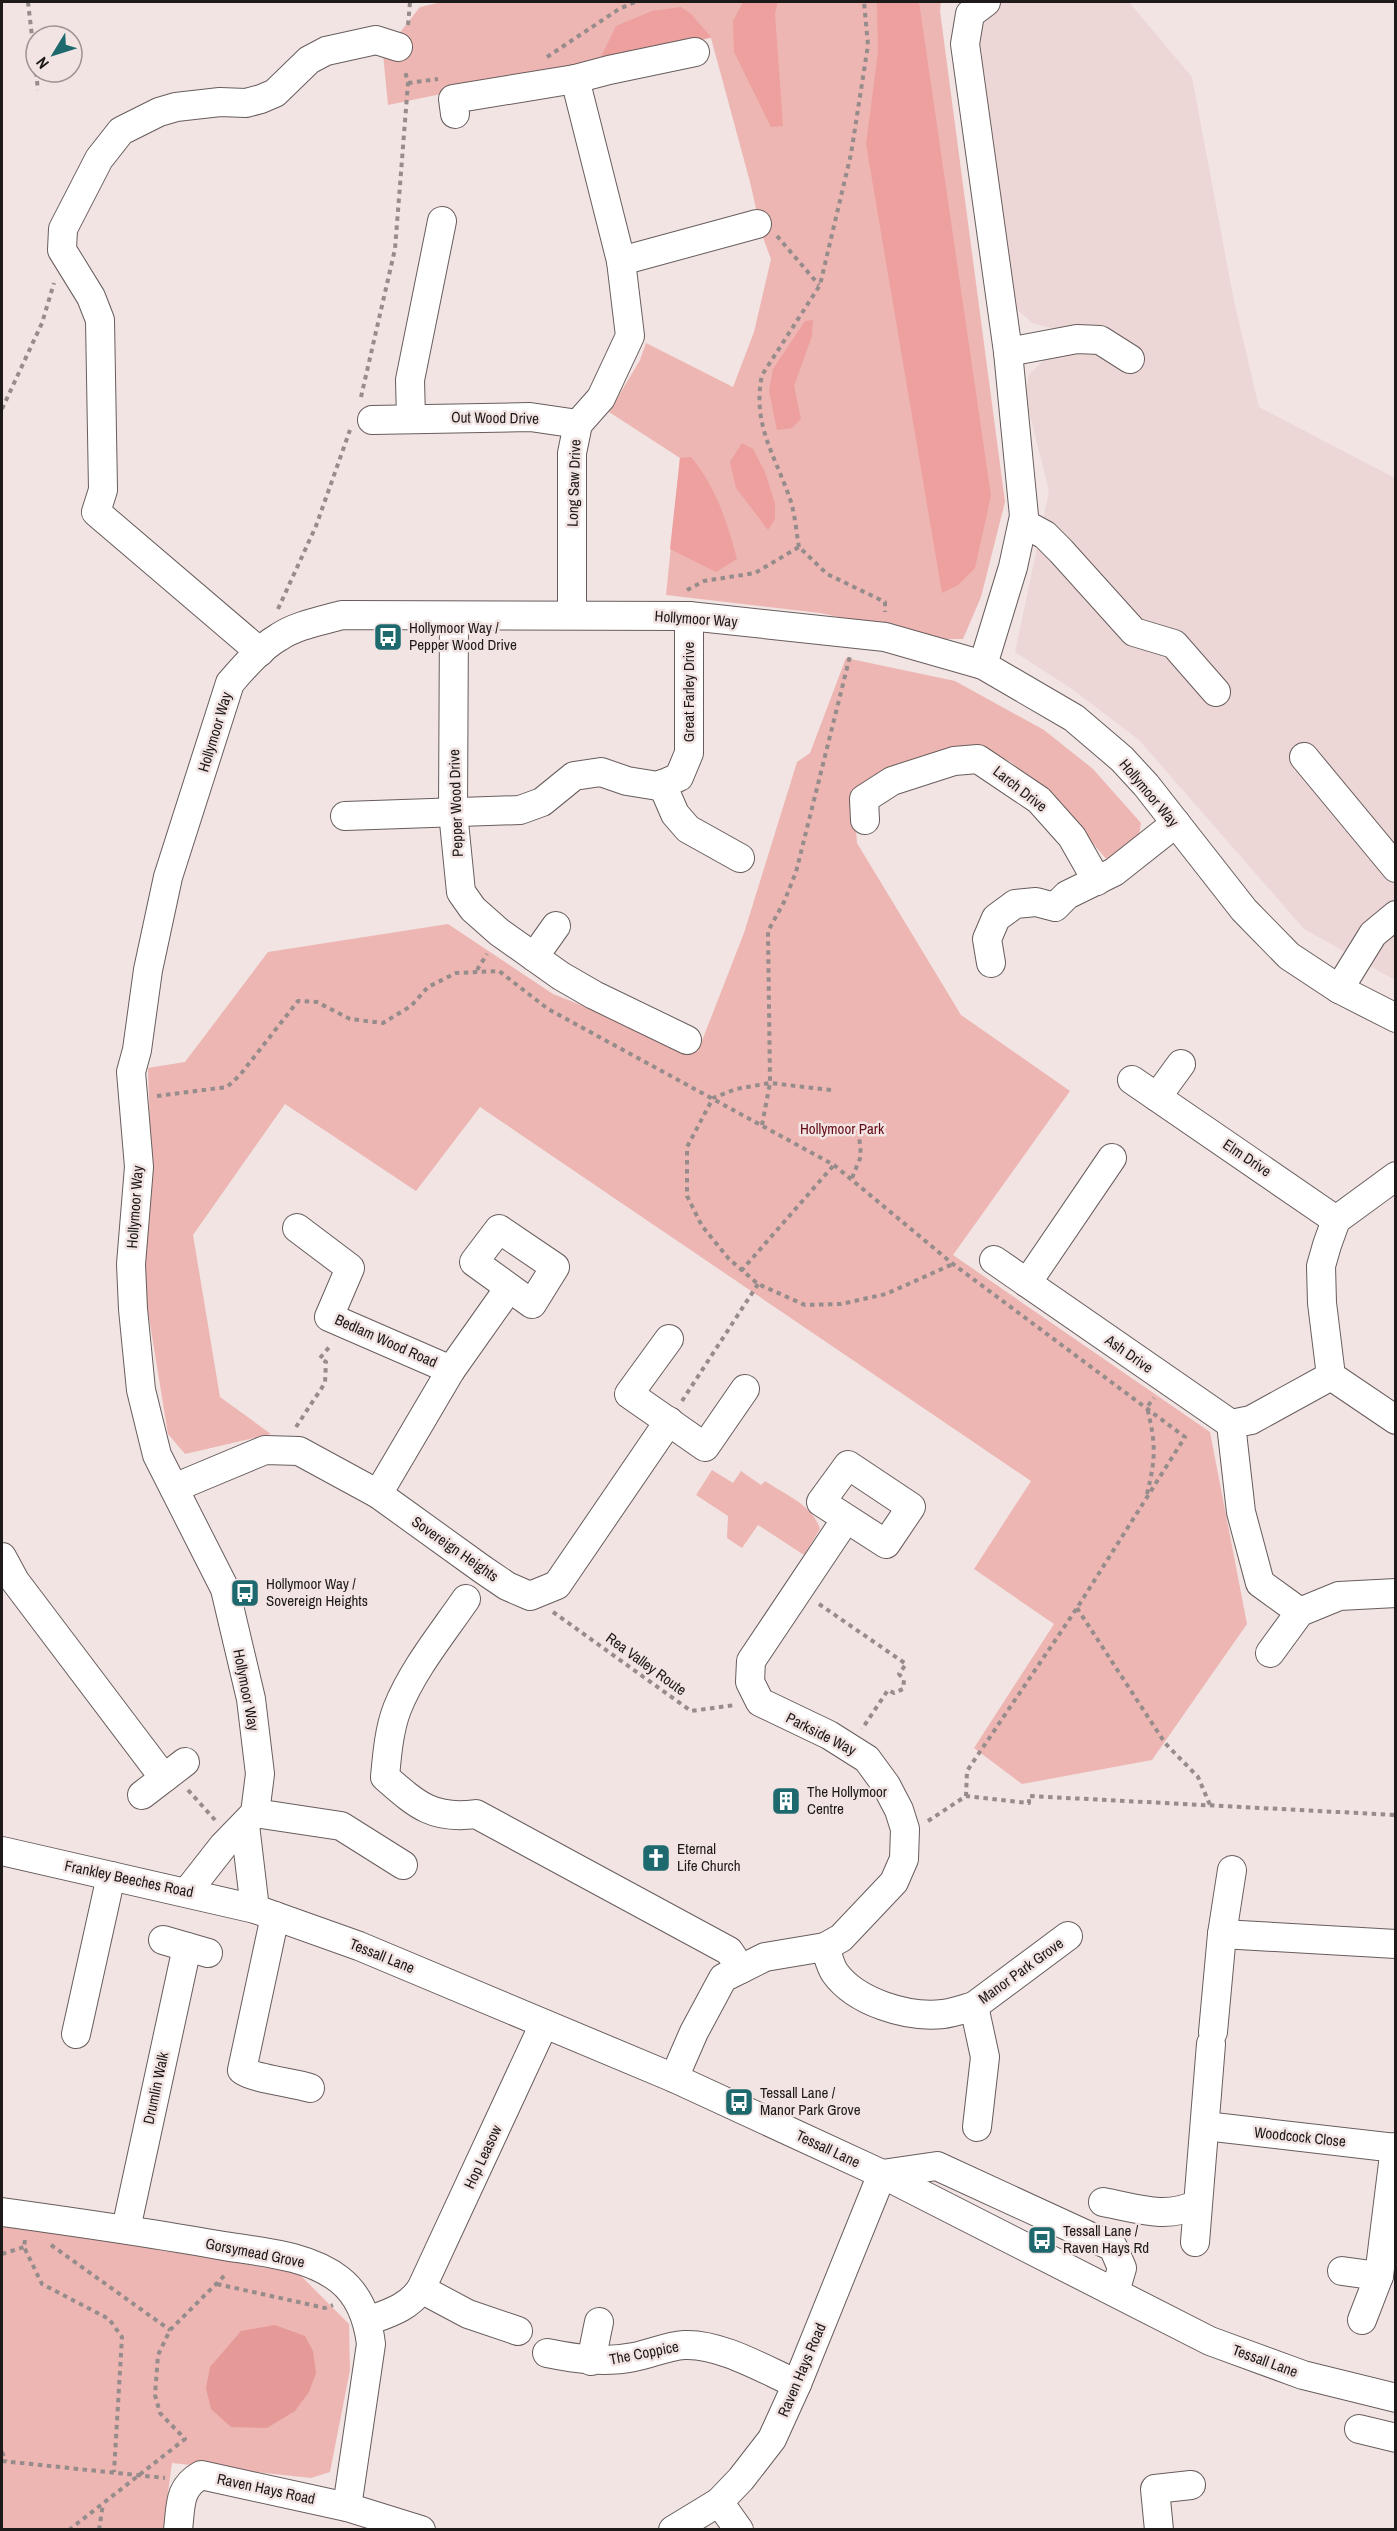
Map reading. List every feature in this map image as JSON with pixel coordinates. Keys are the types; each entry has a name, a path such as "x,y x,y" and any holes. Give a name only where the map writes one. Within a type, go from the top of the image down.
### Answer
{"street":[{"path":"959,2 1008,352 1024,516 1000,616 983,665"},
{"path":"964,44 970,14 986,2"},
{"path":"261,652 96,512 103,489 100,320 91,297 62,250 63,228 99,159 121,131 159,112 176,107 220,102 246,103 261,99 275,93 309,60 326,51 375,40 398,47"},
{"path":"455,114 453,99 540,73 575,80 609,70 695,52"},
{"name":"Long Saw Drive","path":"572,614 572,453 578,424 601,398 630,336 621,261 575,80"},
{"path":"411,418 410,380 442,220"},
{"path":"621,261 757,224"},
{"path":"1008,352 1077,339 1100,340 1130,359"},
{"name":"Out Wood Drive","path":"361,414 411,418 530,417 578,424"},
{"path":"1023,523 1045,535 1061,550 1134,632 1174,644 1216,692"},
{"name":"Hollymoor Way","path":"310,2088 249,2075 242,2070 265,1912 250,1819 260,1774 251,1699 225,1589 157,1455 148,1425 137,1359 131,1264 139,1167 131,1072 137,1050 148,970 168,878 230,683 261,652 278,637 295,629 342,615 686,616 885,637 983,665 1074,718 1138,776 1244,910 1289,957 1339,990 1395,1018"},
{"name":"Pepper Wood Drive","path":"454,616 453,812 462,892 473,909 534,957 594,995 687,1040"},
{"name":"Great Farley Drive","path":"662,784 679,777 689,753 686,616"},
{"path":"1304,757 1395,868"},
{"name":"Larch Drive","path":"865,820 864,800 891,781 954,761 978,759 1039,800 1072,837 1098,881"},
{"path":"345,816 520,810 542,802 574,776 602,772 627,781 658,786 662,784 675,814 688,829 740,858"},
{"path":"991,963 987,939 996,918 1015,904 1036,902 1055,907 1067,895 1098,881 1130,860 1176,823"},
{"path":"1339,990 1373,934 1395,915"},
{"path":"534,957 556,926"},
{"path":"1157,1097 1181,1064"},
{"name":"Elm Drive","path":"1132,1080 1336,1220"},
{"path":"1027,1283 1112,1158"},
{"path":"1395,1176 1336,1220 1322,1266 1322,1303 1331,1376 1395,1420"},
{"name":"Bedlam Wood Road","path":"297,1228 350,1268 329,1317 451,1370"},
{"name":"Ash Drive","path":"994,1260 1231,1424"},
{"name":"Bedlam Wood Road","path":"378,1494 451,1370 511,1289"},
{"path":"669,1339 629,1395 676,1411 705,1447 745,1389"},
{"path":"1300,1612 1260,1583 1241,1512 1231,1424 1251,1420 1331,1376"},
{"path":"530,1596 557,1585 676,1411"},
{"name":"Sovereign Heights","path":"174,1488 266,1450 298,1451 378,1494 499,1580 530,1596"},
{"path":"848,1465 911,1507 886,1544 846,1519 821,1502 848,1465"},
{"path":"760,1702 750,1682 752,1661 846,1519"},
{"path":"2,1557 22,1590 174,1771 142,1796"},
{"path":"1270,1653 1300,1612 1339,1596 1395,1593"},
{"path":"466,1599 418,1669 396,1710 385,1777 418,1806 455,1817 476,1814 616,1888 729,1951 741,1970"},
{"name":"Parkside Way","path":"760,1702 829,1735 867,1759 886,1785 899,1810 905,1829 904,1859 894,1882 841,1938 825,1947"},
{"path":"187,1892 224,1846 250,1819 341,1826 403,1865"},
{"name":"Frankley Beeches Road","path":"2,1851 187,1892 265,1912"},
{"path":"1195,2242 1222,1934 1232,1870"},
{"path":"76,2034 111,1876"},
{"name":"Tessall Lane","path":"265,1912 359,1946 674,2078 882,2174 1210,2341 1303,2375 1395,2398"},
{"path":"1222,1934 1395,1944"},
{"name":"Manor Park Grove","path":"825,1947 834,1971 849,1989 871,2003 906,2011 942,2014 974,2006 1068,1936"},
{"name":"Drumlin Walk","path":"126,2229 186,1947"},
{"path":"674,2078 694,2032 723,1978 765,1957 825,1947"},
{"name":"Manor Park Grove","path":"974,2006 985,2057 977,2127"},
{"name":"Hop Leasow","path":"362,2310 401,2308 414,2300 421,2289 544,2024"},
{"name":"Woodcock Close","path":"1205,2126 1395,2148 1379,2276 1362,2320"},
{"path":"882,2174 936,2166 1113,2247 1122,2268 1114,2292"},
{"name":"Raven Hays Road","path":"673,2529 719,2502 741,2480 772,2439 797,2384 882,2174"},
{"path":"1103,2202 1168,2213 1185,2210 1197,2204"},
{"name":"Gorsymead Grove","path":"19,2220 126,2229 290,2258 324,2270 341,2281 362,2310"},
{"path":"1342,2271 1379,2276"},
{"path":"421,2289 468,2314 518,2331"},
{"path":"347,2507 371,2344 362,2310"},
{"name":"The Coppice","path":"591,2361 599,2322"},
{"name":"The Coppice","path":"547,2353 591,2361 633,2357 683,2345 701,2346 717,2349 797,2384"},
{"path":"1359,2429 1395,2438"},
{"name":"Raven Hays Road","path":"190,2481 201,2475 347,2507 421,2529"},
{"path":"1160,2529 1153,2480 1191,2485"},
{"path":"178,2529 183,2494 190,2481"},
{"path":"719,2502 739,2529"}],"path":[{"path":"27,2 30,24"},
{"path":"274,616 316,526 361,414 395,249 408,83 398,47 406,32 410,17 410,2"},
{"path":"540,73 619,9 635,2"},
{"path":"864,2 868,45 851,154 820,285 762,375 759,413 770,453 790,498 799,547 827,574 885,602 885,637"},
{"path":"408,83 442,78"},
{"path":"37,84 38,90"},
{"path":"757,224 772,231 789,247 820,285"},
{"path":"2,409 42,324 62,250"},
{"path":"686,616 683,592 704,581 755,573 799,547"},
{"path":"762,1125 770,1083 768,931 784,902 796,872 855,634"},
{"path":"476,970 487,954"},
{"path":"132,1097 227,1088 240,1075 298,1001 317,1002 350,1019 383,1023 411,1006 428,987 456,973 476,970 499,971 548,1009 834,1165 953,1264 1185,1437 1077,1608 967,1771 966,1796"},
{"path":"831,1090 770,1083 736,1089 713,1098 687,1147 687,1196 702,1226 741,1271 759,1284 805,1305 840,1304 886,1294 953,1264"},
{"path":"852,1178 861,1156 859,1135"},
{"path":"741,1271 834,1165"},
{"path":"676,1411 759,1284"},
{"path":"279,1450 325,1383 326,1362 320,1358 334,1341 356,1328"},
{"path":"1146,1498 1155,1460 1154,1433 1147,1407"},
{"path":"798,1590 906,1664 899,1674 904,1680 903,1689 894,1693 888,1690 849,1748"},
{"name":"Rea Valley Route","path":"530,1596 692,1711 760,1702"},
{"path":"1077,1608 1165,1743 1198,1777 1210,1805"},
{"path":"174,1771 219,1823 250,1819"},
{"path":"905,1829 923,1824 966,1796 1029,1803 1029,1796 1395,1815"},
{"path":"19,2220 24,2247 42,2284 109,2319 122,2337 114,2472"},
{"path":"19,2220 170,2330"},
{"path":"2,2254 24,2247"},
{"path":"69,2529 185,2439 160,2413 155,2395 158,2355 170,2330 249,2251"},
{"path":"216,2283 325,2308 362,2310"},
{"path":"2,2451 4,2461 190,2481"},
{"path":"99,2529 103,2503"}],"shaded area":[{"path":"743,2 778,2 775,13 783,126 771,127 734,52 733,21"},
{"path":"877,2 919,2 991,496 975,568 958,585 942,593 866,144 878,52"},
{"path":"969,2 1129,2 1192,77 1234,301 1259,407 1395,478 1395,980 1304,929 1139,740 1072,689 1015,652 1049,491 1025,396 1029,374 1046,358 1062,331 1032,323 1008,301"},
{"path":"681,7 691,14 711,37 599,61 616,26 652,11"},
{"path":"813,320 812,336 794,386 801,419 792,428 777,430 769,391 773,369 805,321"},
{"path":"742,443 753,449 765,472 775,504 775,519 768,530 736,488 730,462"},
{"path":"691,457 707,480 720,505 737,559 716,572 670,549 680,458"},
{"path":"275,2325 305,2336 313,2351 316,2373 309,2392 295,2411 267,2428 231,2427 211,2409 206,2388 210,2367 241,2331"}],"green space":[{"path":"442,2 941,2 940,11 1005,502 981,597 963,639 941,639 820,613 666,595 680,458 609,412 640,360 646,343 733,387 754,332 771,259 762,235 711,38 388,105 383,54 420,7"},
{"name":"Hollymoor Park","path":"846,658 955,681 1044,730 1093,769 1141,823 1139,836 1109,862 1068,815 1011,762 986,751 854,801 857,843 961,1015 1070,1091 953,1255 1210,1432 1247,1624 1152,1760 1022,1784 974,1748 1054,1624 974,1569 1031,1481 480,1107 416,1191 285,1104 193,1235 220,1397 271,1434 185,1454 168,1434 144,1287 143,1250 152,1192 148,1068 185,1062 268,952 448,924 553,994 698,1051 744,933 797,762 810,753"},
{"path":"712,1470 733,1483 741,1471 761,1485 765,1481 805,1507 820,1529 804,1555 758,1525 742,1548 727,1538 728,1516 696,1495"},
{"path":"2,2226 88,2235 299,2274 349,2324 350,2370 330,2472 311,2478 172,2463 163,2529 2,2530"}],"place":[{"name":"Hollymoor Way / Pepper Wood Drive","path":"388,637"},
{"name":"Hollymoor Way / Sovereign Heights","path":"245,1593"},
{"name":"The Hollymoor Centre","path":"786,1801"},
{"name":"Eternal Life Church","path":"656,1858"},
{"name":"Tessall Lane / Manor Park Grove","path":"739,2102"},
{"name":"Tessall Lane / Raven Hays Rd","path":"1042,2240"}]}
